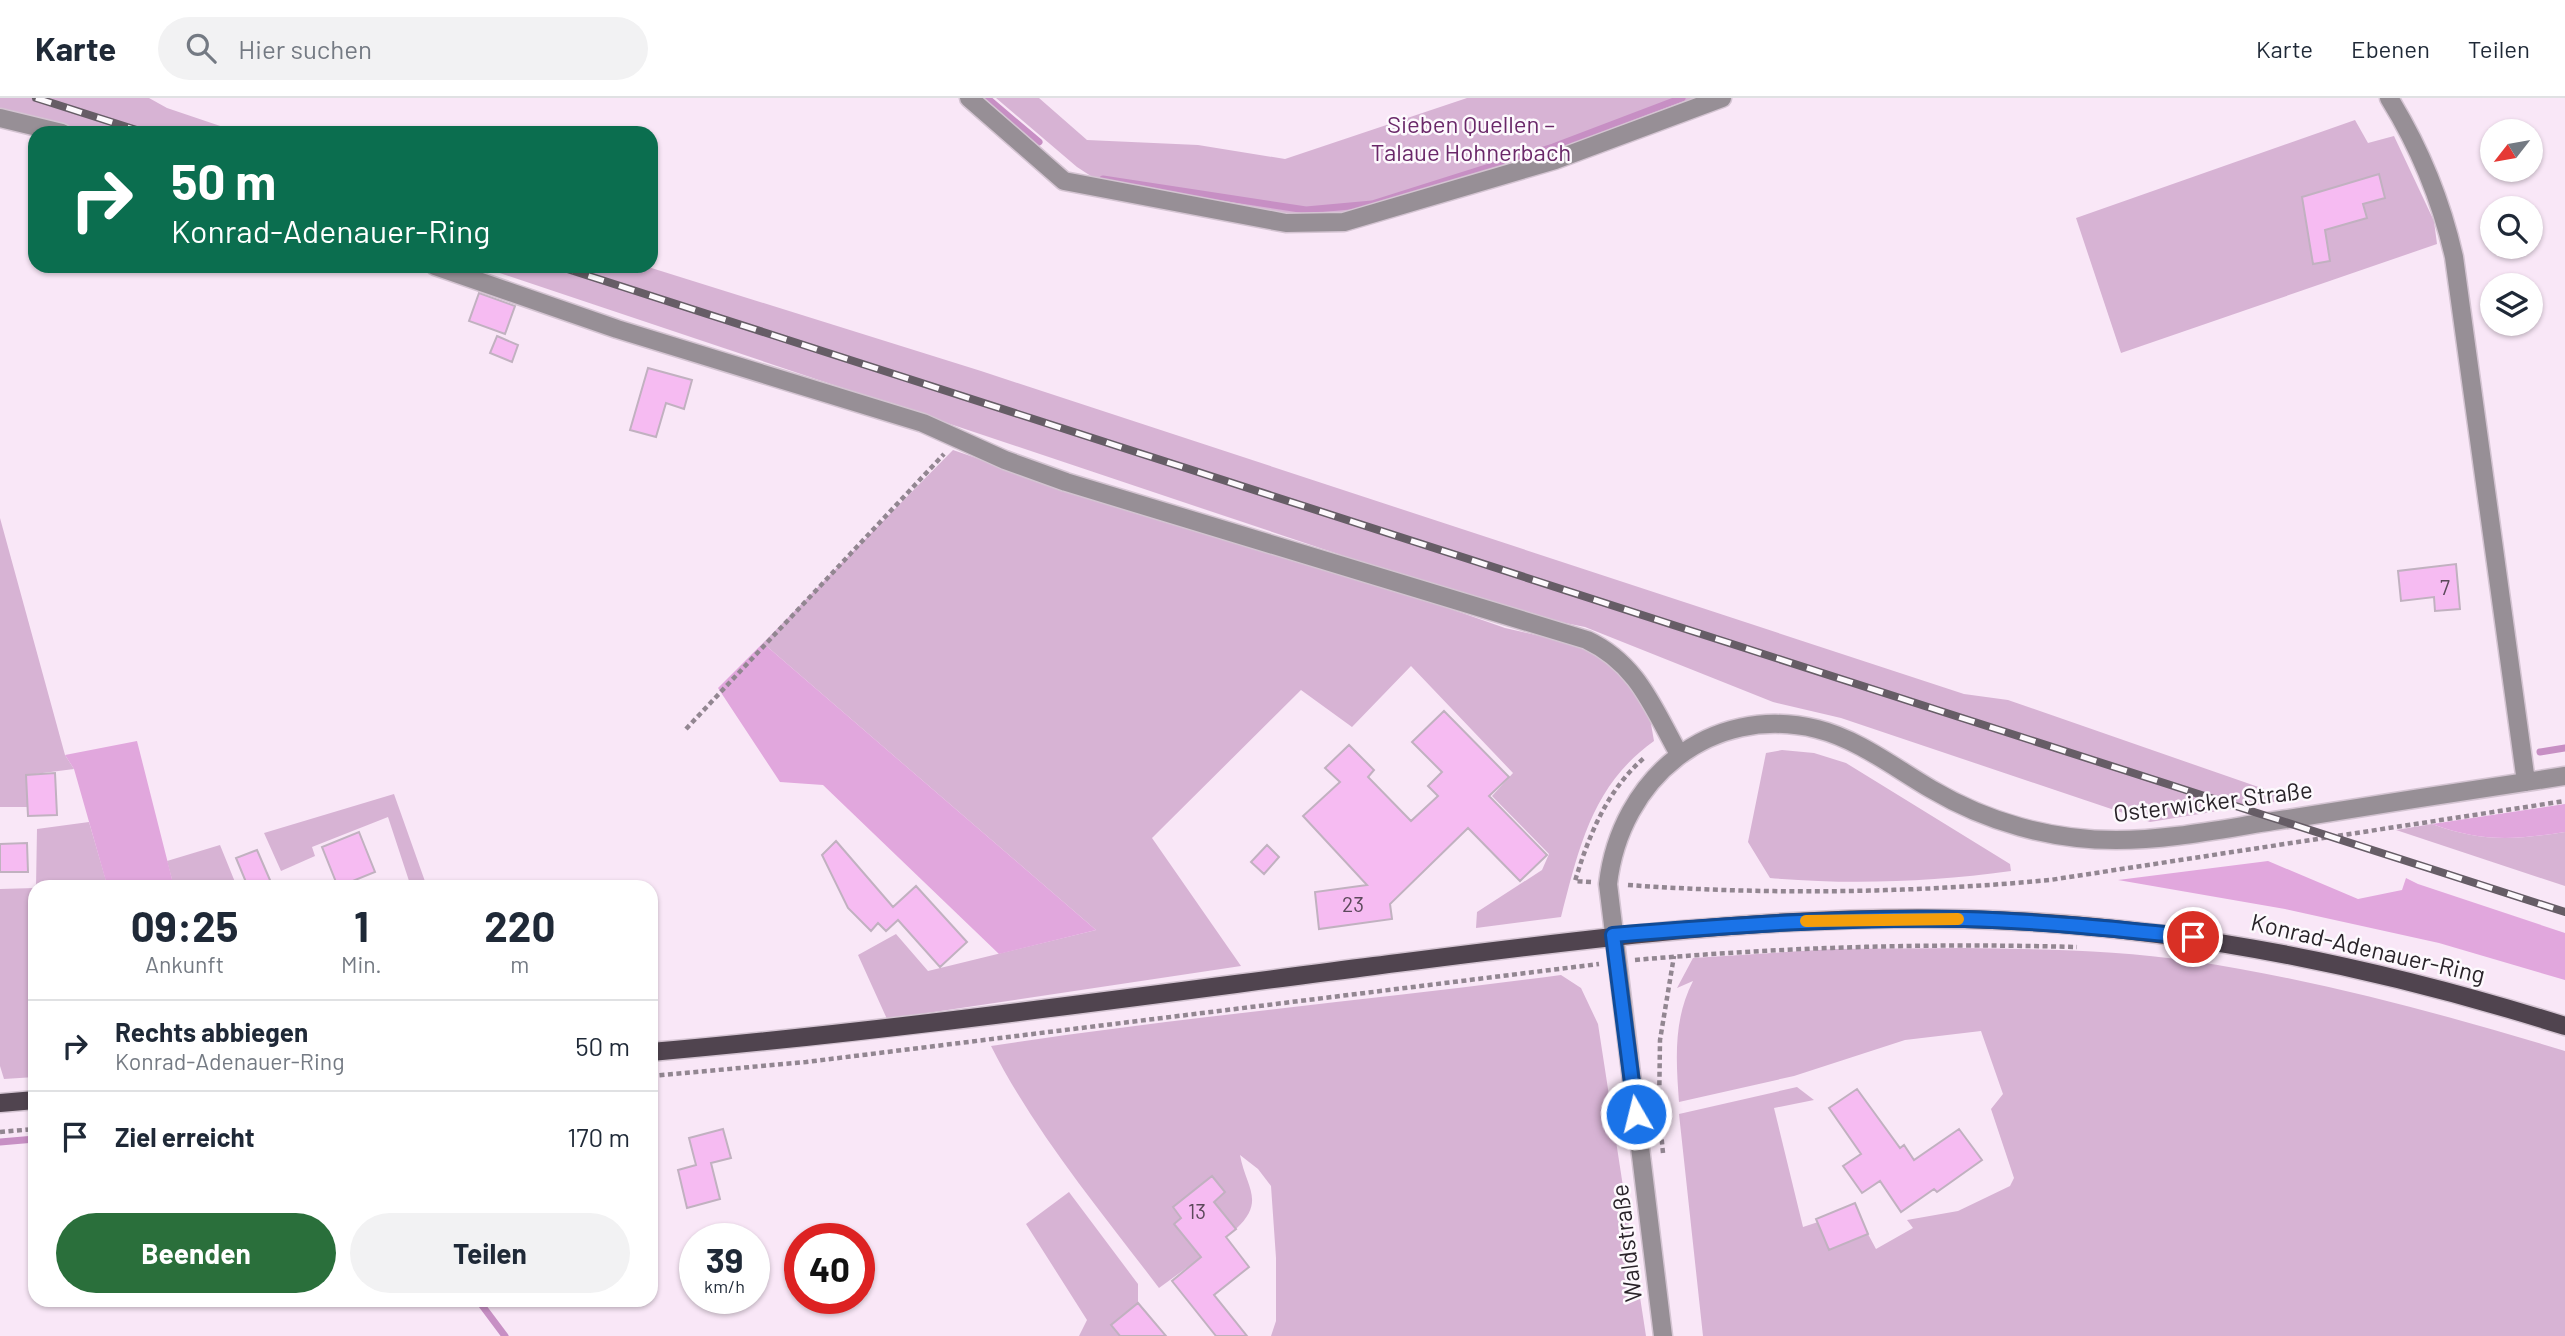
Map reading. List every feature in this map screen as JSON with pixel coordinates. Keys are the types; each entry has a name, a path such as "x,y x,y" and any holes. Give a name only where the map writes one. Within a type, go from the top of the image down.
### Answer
{"main road":[{"name":"Konrad-Adenauer-Ring","path":"658,1051 980,1019 1613,935 1749,923 1860,919 1963,919 2088,926 2193,937 2345,965 2497,1004 2565,1026"},
{"path":"0,1103 28,1101"}],"street":[{"path":"969,98 1064,181 1286,223 1344,222 1555,160 1722,98"},
{"path":"2389,98 2423,159 2444,212 2454,257 2526,782"},
{"path":"0,118 33,126"},
{"path":"456,273 617,328 923,423 1066,482 1587,640 1608,650 1624,662 1679,754"},
{"name":"Osterwicker Straße","path":"1613,935 1608,884 1622,827 1649,782 1679,754 1737,729 1779,725 1816,729 1856,745 1953,801 1992,818 2051,834 2104,839 2144,838 2211,830 2565,776"},
{"name":"Waldstraße","path":"1613,935 1663,1336"}],"path":[{"path":"686,729 943,455 954,437"},
{"path":"1693,890 1742,892 1911,888 2050,880 2565,801"},
{"path":"658,1075 806,1062 1674,956 1821,946 1977,944 2085,948"},
{"path":"1664,1167 1658,1077 1660,1040 1674,956"},
{"path":"0,1132 28,1130"}],"green space":[{"path":"0,98 149,98 167,108 220,126 58,126 0,110"},
{"name":"Sieben Quellen – Talaue Hohnerbach","path":"996,98 1039,98 1087,140 1198,145 1285,159 1467,98 1715,98 1372,214 1298,221 1117,193 1077,167"},
{"path":"2355,120 2368,143 2394,136 2434,221 2437,244 2121,353 2076,218"},
{"path":"658,270 981,371 1964,694 2008,700 2293,799 2150,822 1841,718 1773,702 1585,627 1511,612 500,273 658,273"},
{"path":"953,450 1064,488 1317,562 1505,628 1584,646 1617,668 1650,718 1654,741 1633,758 1602,798 1582,843 1561,917 1476,928 1477,912 1542,870 1549,854 1492,796 1513,773 1411,666 1352,727 1301,690 1152,838 1241,966 887,1019 858,955 896,934 928,971 1096,930 763,643"},
{"path":"0,518 65,755 74,769 27,775 28,807 0,807"},
{"path":"1782,750 1814,753 1846,763 2010,864 2011,871 1891,881 1770,878 1748,842 1766,753"},
{"path":"394,794 425,880 409,880 388,817 312,847 315,856 281,871 264,833"},
{"path":"89,822 106,880 36,880 37,829"},
{"path":"2432,824 2466,834 2498,838 2565,832 2565,886 2396,830"},
{"path":"220,845 234,880 172,880 167,861"},
{"path":"28,888 28,1077 4,1079 0,1066 0,889"},
{"path":"1964,948 2107,952 2164,957 2239,969 2380,999 2565,1051 2565,1336 1703,1336 1679,1114 1797,1087 1814,1100 1774,1108 1803,1227 1818,1222 1868,1234 1876,1249 1913,1228 1907,1220 1958,1211 2010,1186 2014,1178 1991,1109 2003,1094 1981,1031 1905,1040 1794,1076 1679,1102 1677,1040 1682,1010 1693,981 1677,988 1693,958 1835,949"},
{"path":"1561,975 1581,988 1598,1024 1646,1336 1271,1336 1276,1321 1276,1258 1271,1186 1258,1169 1240,1155 1252,1194 1250,1210 1245,1219 1236,1229 1210,1204 1225,1192 1212,1176 1173,1207 1181,1218 1174,1224 1211,1250 1159,1288 1048,1140 991,1046 1133,1026"},
{"path":"1069,1192 1138,1284 1138,1303 1111,1325 1120,1336 1079,1336 1087,1320 1026,1224"}],"shaded area":[{"path":"763,643 1096,930 999,954 823,785 780,782 718,688"},
{"path":"137,741 172,880 106,880 74,769 65,755"},
{"path":"2565,804 2565,832 2498,838 2466,834 2432,824"},
{"path":"2268,861 2358,899 2402,890 2406,878 2565,933 2565,980 2439,943 2285,909 2118,880"}],"building":[{"path":"2379,174 2385,198 2363,204 2367,218 2325,230 2330,261 2313,264 2302,197"},
{"path":"479,293 515,306 505,334 469,321"},
{"path":"497,336 518,345 512,362 490,353"},
{"path":"648,368 692,380 684,409 666,403 656,437 630,430"},
{"path":"2456,564 2460,609 2435,611 2434,597 2401,601 2398,571"},
{"path":"1444,711 1509,777 1489,796 1547,855 1520,881 1468,828 1390,904 1392,919 1319,929 1315,892 1367,885 1303,816 1340,782 1325,768 1349,745 1374,770 1368,777 1411,821 1438,796 1428,786 1442,772 1412,742"},
{"path":"55,773 57,815 28,816 26,775"},
{"path":"359,832 375,872 355,880 335,880 322,847"},
{"path":"836,841 893,907 916,886 967,942 940,967 898,920 886,931 878,923 871,931 848,908 822,855"},
{"path":"27,843 28,872 0,872 0,844"},
{"path":"1267,845 1279,857 1264,874 1251,862"},
{"path":"257,850 270,880 245,880 236,858"},
{"path":"1857,1089 1900,1148 1904,1145 1914,1160 1959,1129 1982,1160 1937,1192 1934,1189 1901,1212 1880,1181 1862,1193 1843,1166 1861,1154 1829,1108"},
{"path":"723,1129 731,1158 711,1163 720,1199 687,1208 678,1170 696,1165 689,1138"},
{"path":"1212,1176 1225,1192 1214,1202 1236,1229 1226,1237 1249,1267 1214,1295 1247,1336 1216,1336 1172,1281 1201,1257 1174,1224 1181,1218 1173,1207"},
{"path":"1855,1203 1868,1234 1829,1250 1816,1219"},
{"path":"1138,1303 1166,1336 1120,1336 1111,1325"}],"waterway":[{"path":"987,98 1039,142"},
{"path":"1103,179 1306,210 1372,204 1553,147 1682,98"},
{"path":"2540,752 2565,748"},
{"path":"0,1142 28,1140"},
{"path":"483,1307 505,1336"}],"railway":[{"path":"36,98 124,126"},
{"path":"580,273 2565,912"}],"slow traffic":[{"path":"1806,921 1958,919"}],"route":[{"path":"1636,1114 1613,935 1749,923 1963,919 2088,926 2193,937"}]}
